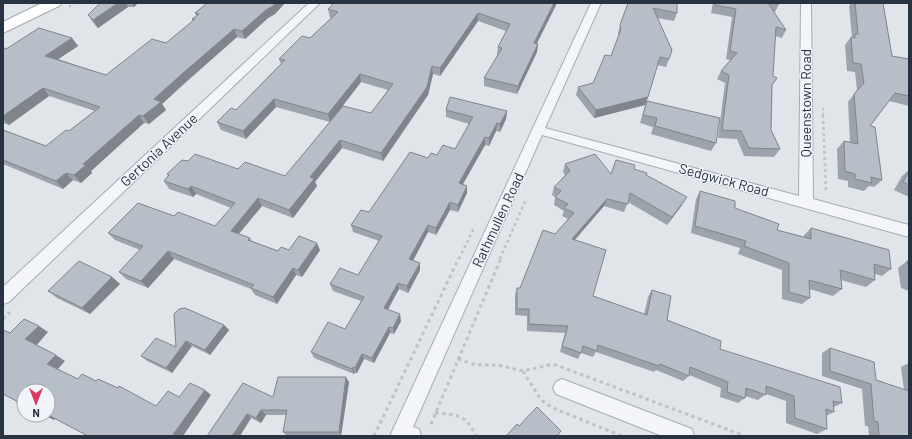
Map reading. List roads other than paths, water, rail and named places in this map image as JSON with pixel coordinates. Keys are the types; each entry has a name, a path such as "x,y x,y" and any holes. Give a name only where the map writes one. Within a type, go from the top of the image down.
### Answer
{"main road":[{"path":"3,28 54,3"}],"street":[{"name":"Gertonia Avenue","path":"3,297 315,3"},
{"name":"Rathmullen Road","path":"404,434 596,3"},
{"name":"Queenstown Road","path":"806,3 806,202"},
{"name":"Sedgwick Road","path":"539,130 909,230"},
{"path":"562,388 685,436"}]}
